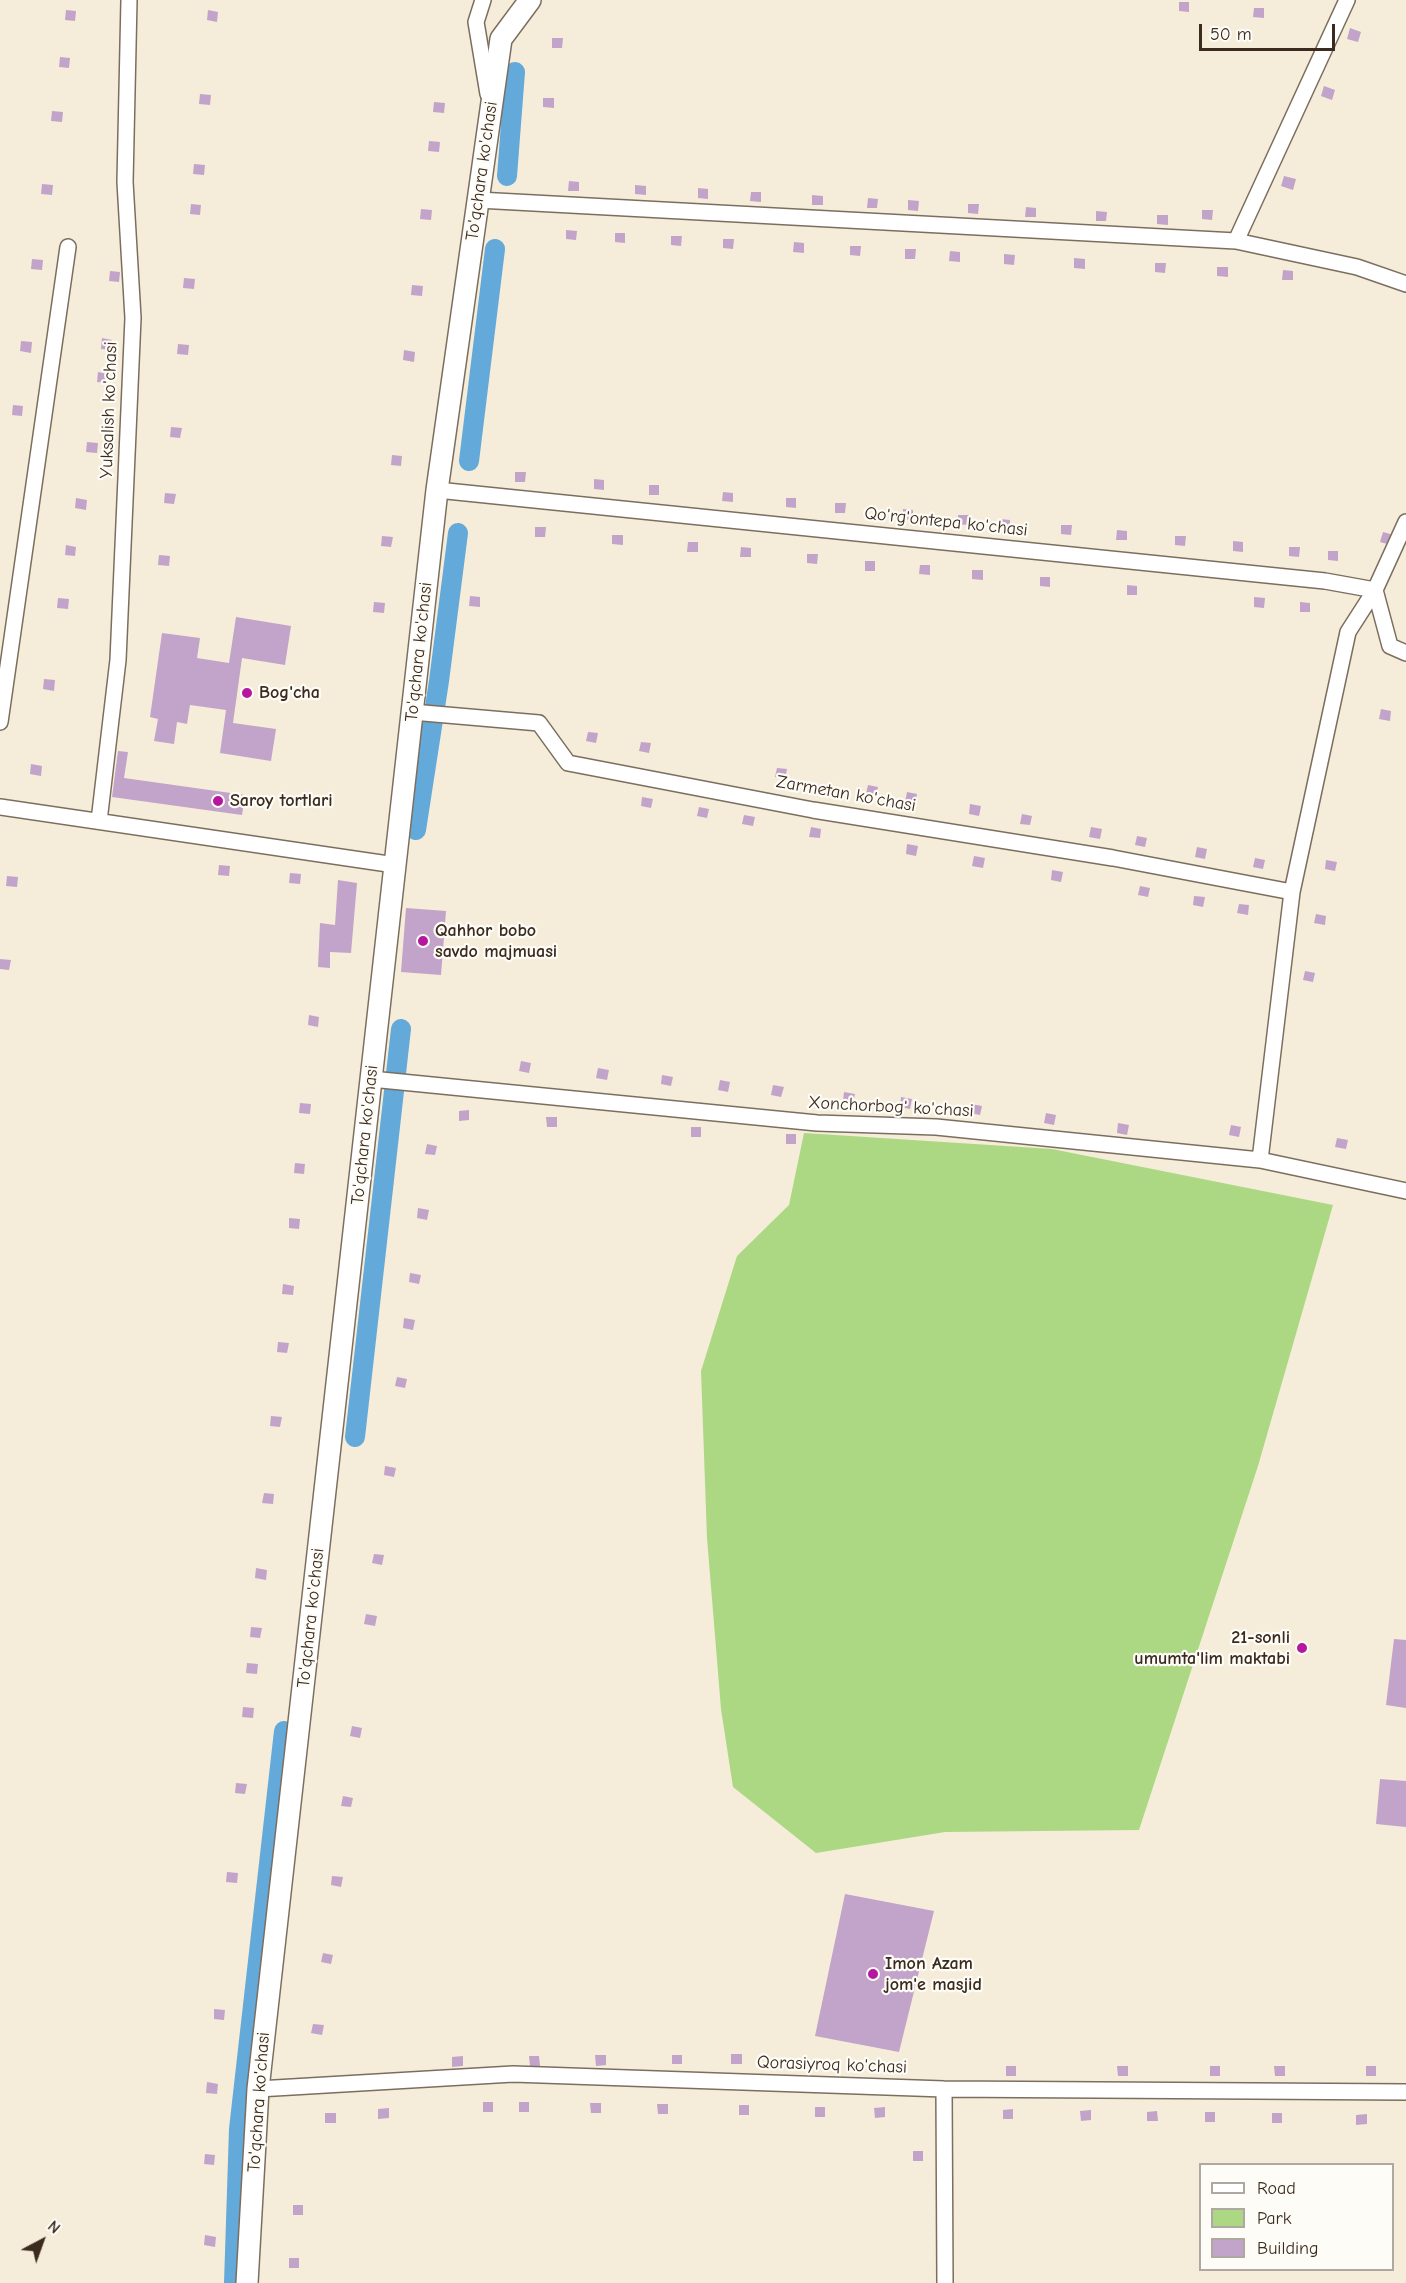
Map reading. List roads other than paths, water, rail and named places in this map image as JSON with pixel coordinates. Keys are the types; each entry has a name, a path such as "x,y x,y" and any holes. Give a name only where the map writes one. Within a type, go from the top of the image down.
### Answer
{"street":[{"name":"Yuksalish ko'chasi","path":"99,821 118,660 133,318 125,182 129,0"},
{"path":"483,0 476,22 491,108"},
{"name":"To'qchara ko'chasi","path":"247,2283 258,2089 437,490 501,39 530,0"},
{"path":"1236,241 1347,0"},
{"path":"478,200 1236,241 1357,267 1406,284"},
{"path":"0,722 68,247"},
{"name":"Qo'rg'ontepa ko'chasi","path":"437,490 1325,581 1375,590"},
{"path":"1260,1160 1292,892 1348,632 1375,590 1406,522"},
{"path":"1375,590 1390,646 1406,654"},
{"name":"Zarmetan ko'chasi","path":"412,712 539,723 568,763 813,810 1113,858 1292,892"},
{"path":"0,807 395,865"},
{"name":"Xonchorbog' ko'chasi","path":"371,1079 817,1123 936,1127 1260,1160 1406,1191"},
{"name":"Qorasiyroq ko'chasi","path":"258,2089 513,2074 944,2089 1406,2092"},
{"path":"944,2089 945,2283"}],"waterway":[{"path":"507,176 515,72"},
{"path":"469,461 495,249"},
{"path":"416,830 439,681 458,533"},
{"path":"355,1437 401,1029"},
{"path":"234,2283 239,2129 284,1731"}],"place":[{"name":"Bog'cha","path":"247,693"},
{"name":"Saroy tortlari","path":"218,801"},
{"name":"Qahhor bobo savdo majmuasi","path":"423,941"},
{"name":"21-sonli umumta'lim maktabi","path":"1302,1648"},
{"name":"Imon Azam jom'e masjid","path":"873,1974"}]}
